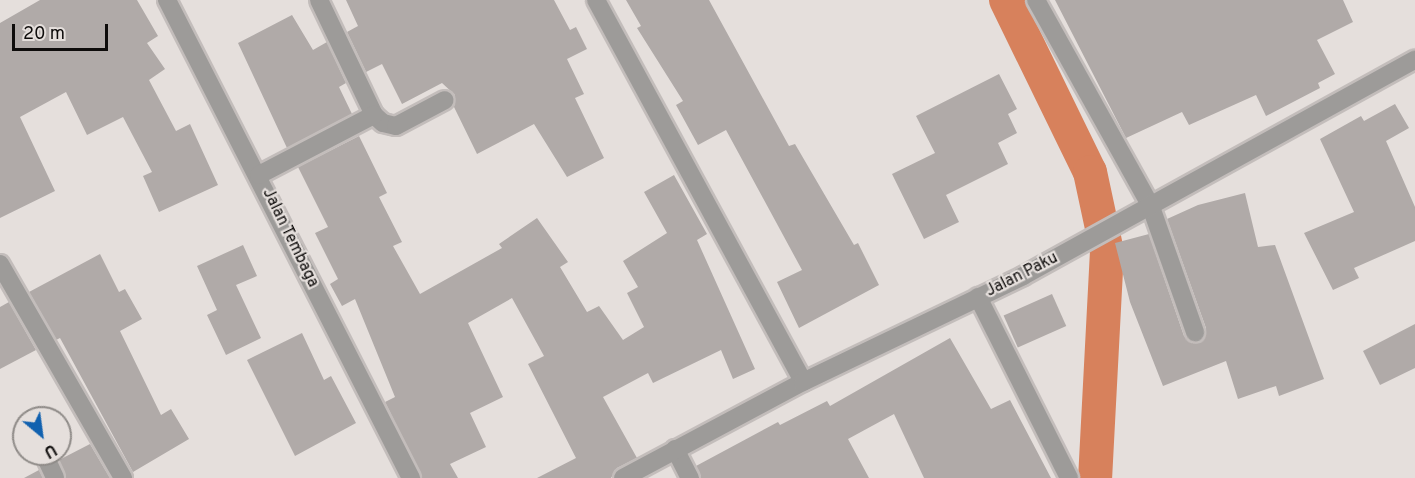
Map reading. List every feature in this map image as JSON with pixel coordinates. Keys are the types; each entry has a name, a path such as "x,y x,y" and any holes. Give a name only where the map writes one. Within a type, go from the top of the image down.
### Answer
{"street":[{"name":"Jalan Tembaga","path":"167,0 259,175 411,478"},
{"path":"319,0 374,115 383,123 396,126 445,100"},
{"path":"596,0 803,382"},
{"path":"1035,0 1150,207 1195,332"},
{"name":"Jalan Paku","path":"623,478 803,382 1023,276 1415,60"},
{"path":"259,175 374,115"},
{"path":"0,264 123,478"},
{"path":"978,297 1069,478"},
{"path":"675,449 690,478"}],"building":[{"path":"40,0 137,0 158,36 147,43 165,69 149,80 176,131 190,124 218,185 159,212 143,176 152,172 123,117 87,135 66,92 20,117 55,191 0,218 0,23"},
{"path":"346,0 554,0 570,30 576,27 587,49 567,59 584,94 575,98 604,158 567,177 534,124 477,154 454,107 455,95 442,83 402,104 382,64 366,72 347,32 358,26"},
{"path":"626,0 709,0 789,146 795,144 854,245 858,243 879,285 799,328 777,282 802,270 726,130 698,145 676,105 683,101 637,28 641,26"},
{"path":"1055,0 1343,0 1353,22 1317,40 1335,74 1318,83 1320,88 1266,116 1256,95 1189,125 1182,112 1126,138"},
{"path":"292,15 313,50 327,42 346,83 339,87 352,114 287,148 238,43"},
{"path":"999,74 1017,109 1008,114 1017,133 998,143 1008,164 946,195 959,222 924,239 892,174 935,153 916,116"},
{"path":"1395,104 1409,128 1386,141 1415,207 1415,241 1354,268 1359,278 1333,290 1304,233 1354,212 1320,139 1361,116 1364,121"},
{"path":"359,136 387,193 379,197 402,242 393,246 420,294 502,248 499,244 537,218 568,262 560,267 587,312 599,306 623,340 644,327 627,293 638,287 623,261 667,233 644,192 674,175 707,234 697,240 755,369 733,379 721,350 653,383 648,373 603,397 637,458 617,468 611,478 537,478 576,458 528,364 544,356 512,298 468,323 503,397 470,413 486,447 450,464 458,478 422,478 385,402 395,397 355,299 342,306 330,284 338,279 315,233 328,227 298,167"},
{"path":"1245,193 1258,247 1275,245 1324,379 1279,396 1276,386 1238,399 1226,361 1163,386 1130,302 1115,243 1149,234 1184,336 1192,343 1199,342 1206,328 1167,219 1198,205"},
{"path":"243,245 257,276 236,285 261,338 226,355 207,315 217,310 197,266"},
{"path":"100,254 119,292 125,289 142,319 120,331 161,415 171,409 189,439 133,472 60,338 56,340 29,292"},
{"path":"1052,294 1066,326 1018,348 1004,316"},
{"path":"9,302 36,350 0,369 0,307"},
{"path":"1415,324 1415,368 1380,385 1363,351"},
{"path":"302,333 324,380 331,376 356,423 295,456 247,360"},
{"path":"950,338 991,409 1010,400 1051,478 924,478 894,414 848,439 869,478 701,478 696,466 778,422 780,425 827,401 830,406"},
{"path":"90,444 110,478 66,478 61,466 72,466 72,453"},
{"path":"39,470 43,478 24,478"}],"waterway":[{"path":"1006,0 1090,172 1107,251 1095,478"}]}
